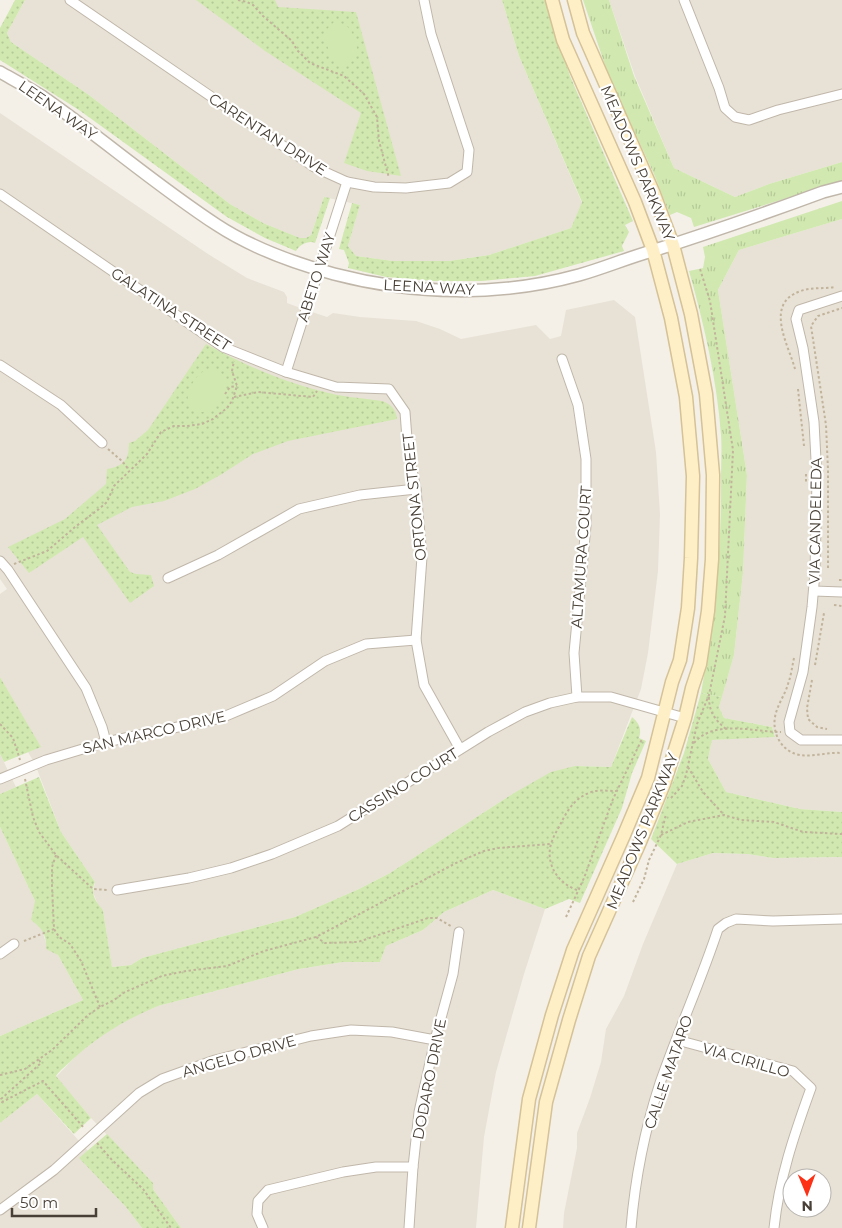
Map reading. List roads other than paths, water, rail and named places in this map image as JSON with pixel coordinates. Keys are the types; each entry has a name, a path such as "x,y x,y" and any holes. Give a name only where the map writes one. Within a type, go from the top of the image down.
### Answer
{"main road":[{"name":"MEADOWS PARKWAY","path":"512,1228 529,1099 552,1015 573,950 648,778 664,713 680,660 688,608 691,558 693,476 686,397 671,318 653,250 563,40 552,0"},
{"name":"MEADOWS PARKWAY","path":"529,1228 546,1102 569,1020 589,956 664,784 686,718 692,688 700,664 708,611 712,559 713,476 706,394 691,314 673,245 654,194 583,33 574,0"}],"street":[{"name":"CARENTAN DRIVE","path":"70,0 314,167 347,182 390,188 449,183 467,172 469,150 431,34 424,0"},
{"path":"684,0 725,108 735,117 749,120 778,110 842,94"},
{"name":"LEENA WAY","path":"0,72 42,96 219,226 267,251 319,270 368,283 408,289 447,291 505,289 543,284 580,275 673,245 842,187"},
{"name":"ABETO WAY","path":"286,372 347,182"},
{"name":"GALATINA STREET","path":"0,194 223,347 286,372 336,387 389,389"},
{"name":"VIA CANDELEDA","path":"842,296 799,310 796,319 803,348 814,422 817,479 814,591 802,672 789,722 790,732 801,740 842,740"},
{"name":"ALTAMURA COURT","path":"562,359 578,405 586,468 586,526 574,653 577,697"},
{"path":"0,365 61,405 102,443"},
{"name":"ORTONA STREET","path":"389,389 405,412 408,452 416,489 422,557 416,640 424,685 460,749"},
{"path":"168,578 218,555 299,509 360,495 416,489"},
{"path":"2,564 86,688 106,742"},
{"path":"814,591 842,592"},
{"name":"SAN MARCO DRIVE","path":"0,779 46,760 106,742 221,718 273,696 333,657 366,644 416,640"},
{"name":"CASSINO COURT","path":"117,890 189,878 231,868 272,854 338,826 460,749 525,712 550,703 577,697 611,697 686,718"},
{"name":"CALLE MATARO","path":"631,1228 633,1204 647,1129 660,1083 718,930 726,923 736,919 773,921 842,919"},
{"name":"DODARO DRIVE","path":"409,1228 413,1167 420,1112 435,1040 453,974 459,932"},
{"path":"0,954 14,944"},
{"name":"ANGELO DRIVE","path":"0,1210 54,1170 119,1110 162,1079 215,1060 311,1036 351,1030 392,1032 435,1040"},
{"name":"VIA CIRILLO","path":"677,1040 793,1071 811,1088 797,1126 778,1195 774,1228"},
{"path":"263,1228 257,1214 258,1201 268,1190 343,1172 376,1167 413,1167"}]}
